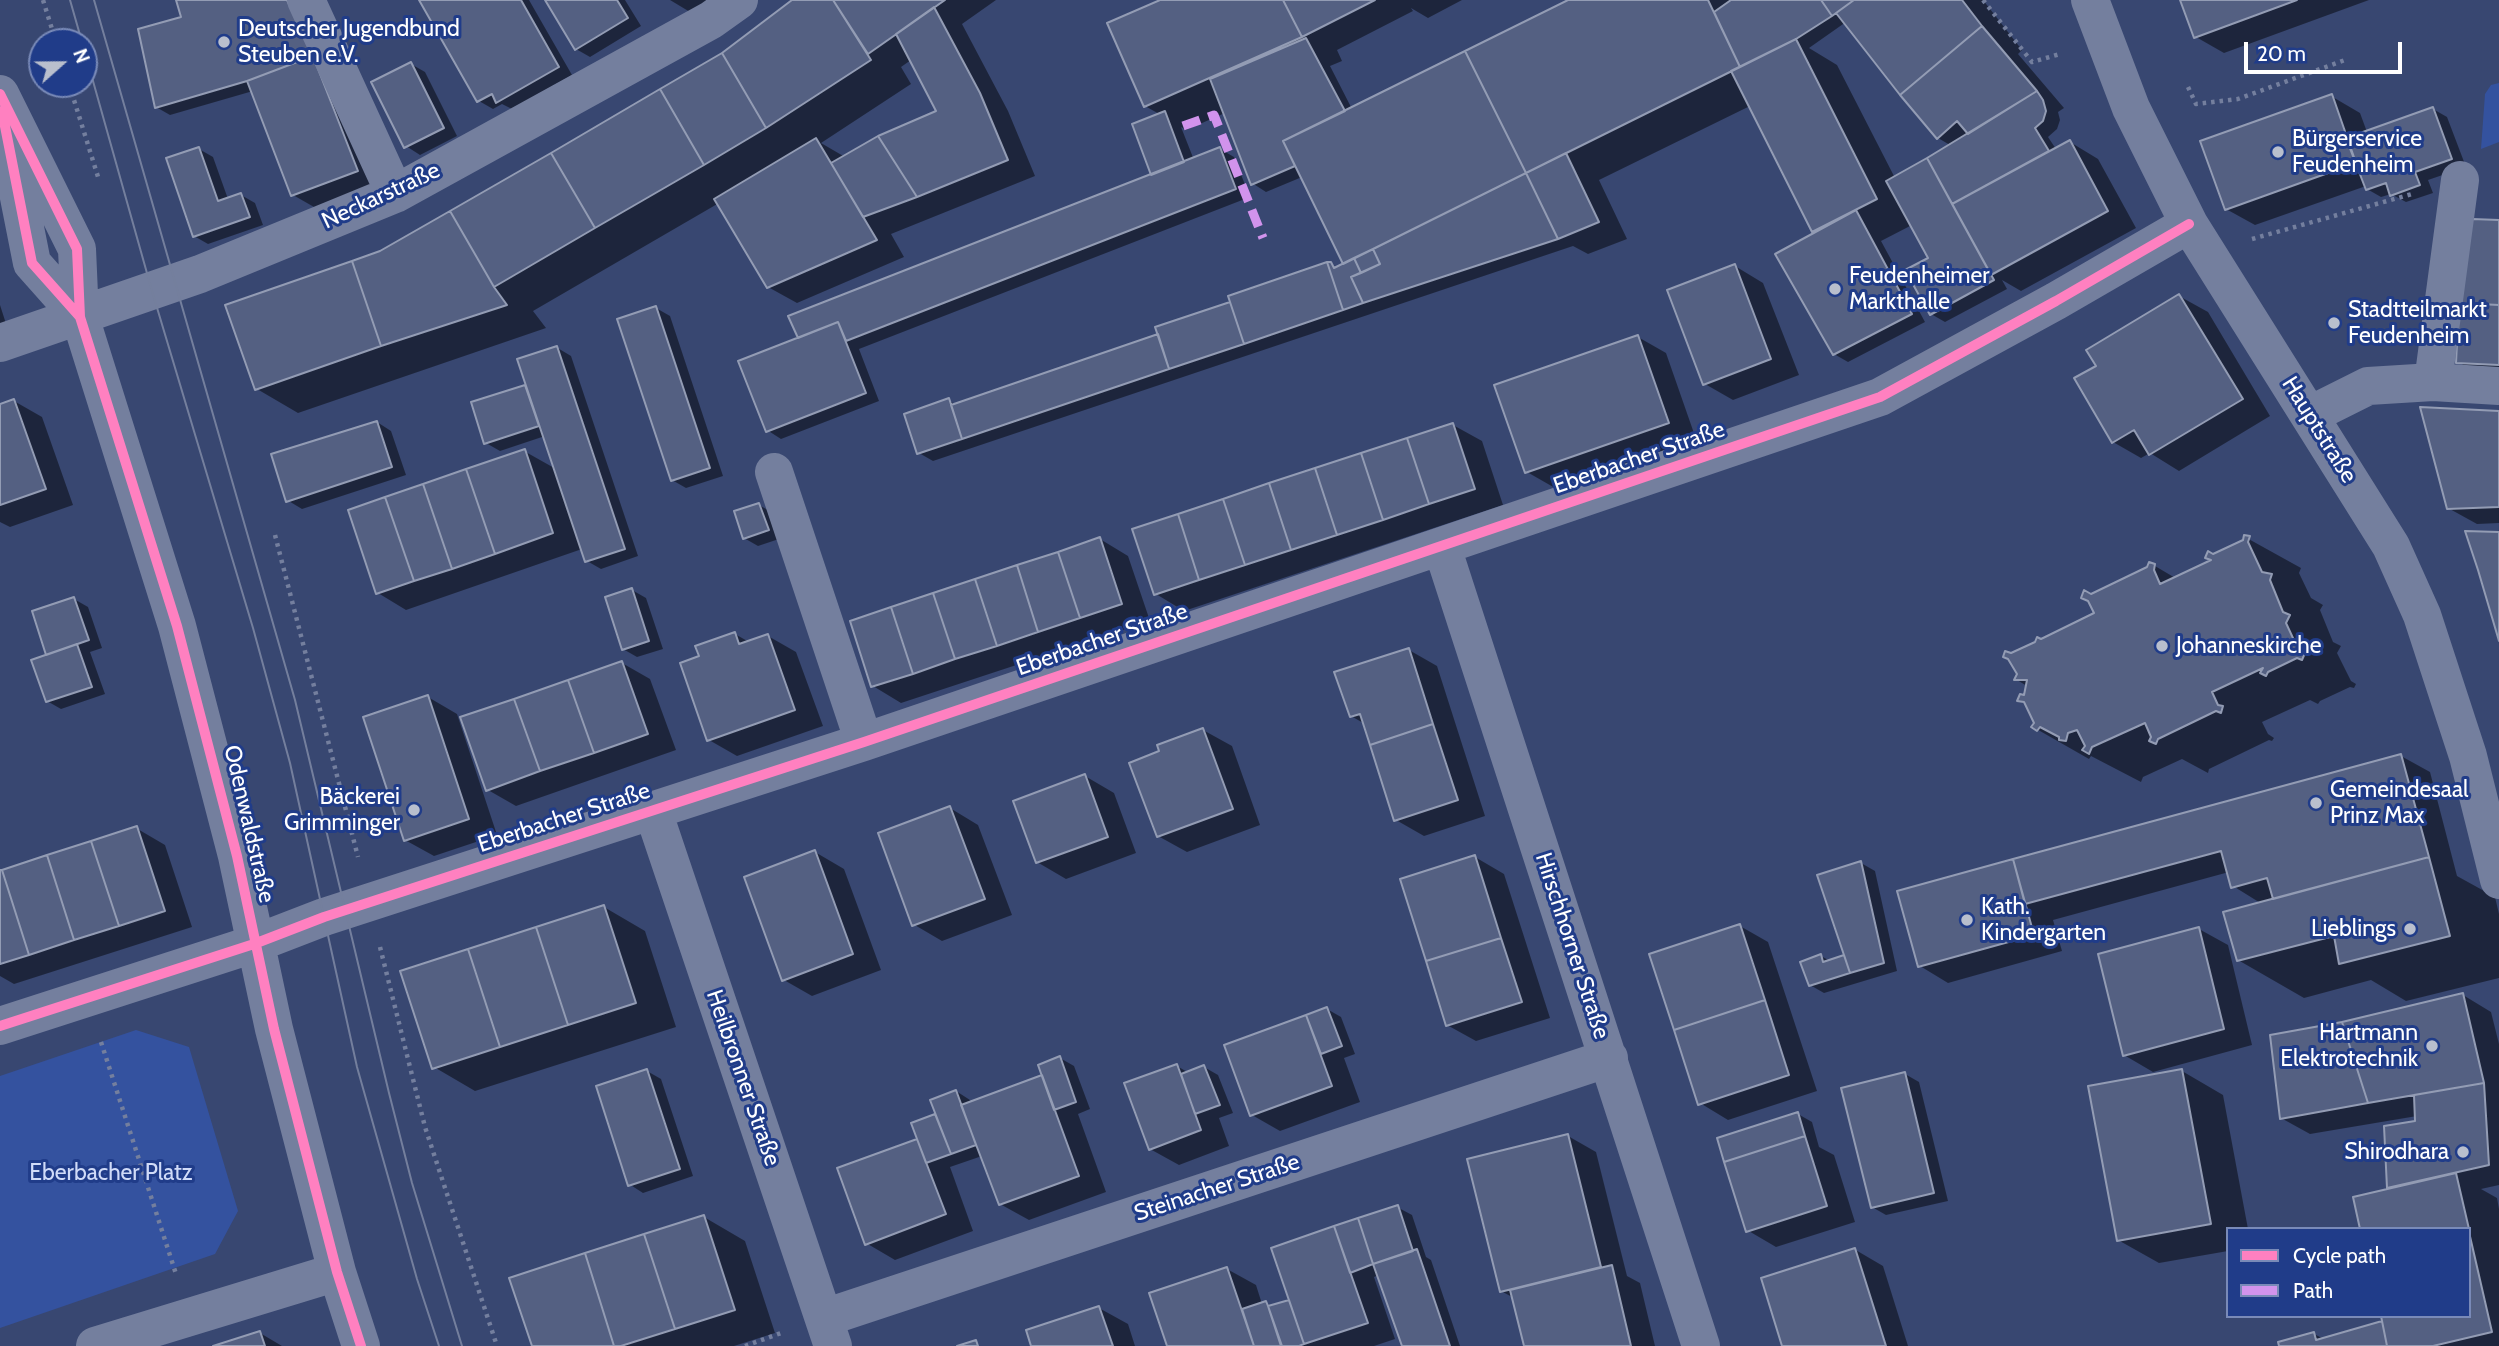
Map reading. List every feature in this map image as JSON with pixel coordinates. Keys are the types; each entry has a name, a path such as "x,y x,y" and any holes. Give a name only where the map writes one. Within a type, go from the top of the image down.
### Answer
{"street":[{"path":"306,0 395,194"},
{"name":"Neckarstraße","path":"0,343 200,274 395,194 711,20 739,0"},
{"name":"Hauptstraße","path":"2090,0 2131,108 2197,238 2391,546 2422,615 2468,756 2499,880"},
{"path":"0,94 77,249 80,317"},
{"path":"0,101 32,263 80,317"},
{"path":"2433,382 2460,180"},
{"name":"Eberbacher Straße","path":"0,1026 254,944 324,917 864,742 1880,397 2056,301 2197,238"},
{"name":"Odenwaldstraße","path":"80,317 177,626 237,856 274,1029 337,1272 361,1346"},
{"path":"2310,415 2368,386 2433,382 2499,386"},
{"path":"774,472 864,742"},
{"name":"Hirschhorner Straße","path":"1442,547 1701,1346"},
{"name":"Heilbronner Straße","path":"653,811 829,1332"},
{"name":"Steinacher Straße","path":"829,1332 1609,1058"},
{"path":"95,1346 337,1272"}],"path":[{"path":"43,0 52,28"},
{"path":"1983,0 2032,62 2105,42"},
{"path":"2188,87 2196,104 2238,99 2345,60"},
{"path":"73,98 100,185"},
{"path":"2197,238 2423,191"},
{"path":"275,536 425,1127 497,1346"},
{"path":"87,998 190,1316"}],"green space":[{"path":"2499,83 2499,142 2481,149 2485,94 2491,85"},
{"name":"Eberbacher Platz","path":"136,1030 189,1047 238,1211 215,1254 0,1328 0,1076"}],"building":[{"name":"Deutscher Jugendbund Steuben e.V.","path":"176,0 287,0 313,56 247,81 155,108 138,29 181,17"},
{"path":"419,0 521,0 559,67 496,103 492,94 477,102"},
{"path":"545,0 617,0 628,18 575,50"},
{"path":"792,0 833,0 871,60 766,128 722,53"},
{"path":"833,0 945,0 868,54"},
{"path":"1160,0 1283,0 1302,37 1144,107 1107,23"},
{"path":"1283,0 1375,0 1302,37"},
{"path":"1568,0 1708,0 1740,67 1526,173 1465,51"},
{"path":"1731,0 1821,0 1832,16 1796,39 1740,67 1714,12"},
{"path":"1821,0 1854,0 1832,16"},
{"path":"1854,0 1962,0 1982,26 1900,95 1836,13"},
{"path":"2180,0 2297,0 2194,38"},
{"path":"934,7 980,93 1008,160 917,197 878,136 936,111 896,34"},
{"path":"1982,26 2037,91 1968,134 1957,121 1937,139 1900,95"},
{"path":"1306,38 1345,111 1283,141 1295,166 1251,185 1210,79"},
{"path":"1796,39 1877,199 1812,232 1731,71"},
{"path":"1465,51 1526,173 1343,264 1283,141"},
{"path":"722,53 766,128 704,165 660,89"},
{"path":"313,56 358,171 291,196 247,81"},
{"path":"411,62 444,128 404,148 371,82"},
{"path":"660,89 704,165 595,228 551,153"},
{"path":"2037,91 2046,111 2043,121 2035,128 2049,151 1952,204 1927,158"},
{"name":"Bürgerservice Feudenheim","path":"2332,94 2356,163 2225,210 2200,141"},
{"path":"2433,107 2452,159 2415,172 2420,185 2390,196 2386,183 2366,190 2346,138"},
{"path":"1165,111 1184,162 1151,175 1132,124"},
{"path":"878,136 917,197 863,217 831,163"},
{"path":"816,138 877,240 767,288 714,199"},
{"path":"2070,140 2108,211 1991,275 1952,204"},
{"path":"199,147 218,201 241,193 250,217 193,237 166,158"},
{"path":"1220,147 1236,189 846,341 838,322 798,338 788,316"},
{"path":"551,153 595,228 494,287 450,211"},
{"path":"1566,153 1599,222 1558,239 1526,173"},
{"path":"1927,158 1994,280 1930,315 1905,270 1928,258 1886,181"},
{"path":"1526,173 1558,239 1363,303 1351,277 1380,264 1373,249"},
{"path":"1856,210 1912,314 1833,355 1775,254"},
{"path":"450,211 507,305 381,346 352,261 380,251"},
{"path":"2472,219 2499,220 2499,305 2459,303"},
{"path":"1373,249 1380,264 1361,273 1354,258"},
{"path":"1354,258 1361,273 1351,277 1363,303 1343,310 1327,262 1331,262 1334,268"},
{"path":"352,261 381,346 255,390 225,305"},
{"path":"1327,262 1343,310 1244,344 1228,296"},
{"path":"1735,264 1771,359 1703,385 1667,290"},
{"path":"2179,294 2243,399 2149,455 2134,430 2112,443 2074,378 2096,366 2086,350"},
{"path":"1230,302 1244,344 1169,369 1155,327"},
{"path":"2459,303 2499,305 2499,365 2456,363"},
{"path":"656,306 710,468 671,481 617,319"},
{"path":"838,322 866,393 766,432 738,361"},
{"path":"1158,334 1169,369 962,439 951,405"},
{"path":"1638,335 1669,423 1525,473 1494,385"},
{"path":"557,346 625,549 585,562 517,359"},
{"path":"525,385 539,426 484,444 471,402"},
{"path":"949,398 962,439 917,454 904,414"},
{"path":"14,399 46,489 0,505 0,404"},
{"path":"2420,407 2499,411 2499,507 2447,509"},
{"path":"377,421 392,467 286,502 271,454"},
{"path":"1453,423 1475,489 1429,504 1407,438"},
{"path":"1407,438 1429,504 1383,520 1361,453"},
{"path":"525,449 553,533 495,554 466,469"},
{"path":"1361,453 1383,520 1337,535 1315,468"},
{"path":"1315,468 1337,535 1291,550 1269,483"},
{"path":"466,469 495,554 452,569 423,484"},
{"path":"1269,483 1291,550 1245,565 1223,499"},
{"path":"423,484 452,569 414,581 385,497"},
{"path":"385,497 414,581 376,594 348,510"},
{"path":"1223,499 1245,565 1199,580 1178,514"},
{"path":"759,503 769,530 743,539 734,511"},
{"path":"1178,514 1199,580 1154,595 1132,529"},
{"path":"2465,531 2499,532 2499,641 2478,570"},
{"name":"Johanneskirche","path":"2244,535 2250,536 2248,542 2262,572 2272,574 2270,580 2283,612 2290,615 2286,623 2299,651 2305,653 2302,660 2297,658 2268,672 2266,676 2260,673 2263,668 2212,692 2218,705 2223,706 2221,713 2216,711 2158,739 2156,744 2149,741 2151,737 2145,723 2092,747 2089,754 2082,750 2085,746 2077,730 2068,733 2066,741 2059,740 2059,737 2040,727 2037,731 2031,727 2034,723 2024,702 2017,701 2020,694 2024,695 2027,680 2014,680 2017,674 2008,659 2003,657 2005,651 2011,653 2035,642 2037,637 2041,639 2094,613 2088,601 2081,598 2084,590 2091,594 2147,567 2149,562 2155,564 2154,570 2160,584 2211,560 2205,558 2208,551 2213,554 2243,540"},
{"path":"1100,537 1122,604 1080,618 1058,552"},
{"path":"1058,552 1080,618 1038,632 1017,565"},
{"path":"1017,565 1038,632 997,646 975,579"},
{"path":"975,579 997,646 955,659 933,593"},
{"path":"632,588 649,641 622,650 605,597"},
{"path":"933,593 955,659 913,674 891,607"},
{"path":"74,597 89,640 46,655 32,611"},
{"path":"891,607 913,674 871,687 850,621"},
{"path":"735,632 739,644 768,634 795,710 707,741 680,663 699,656 695,646"},
{"path":"77,644 92,687 46,702 31,660"},
{"path":"1409,648 1433,724 1370,745 1360,714 1350,717 1334,672"},
{"path":"622,661 648,734 594,753 568,680"},
{"path":"568,680 594,753 540,771 514,699"},
{"path":"428,695 469,819 404,841 363,717"},
{"path":"514,699 540,771 486,791 460,717"},
{"path":"1433,724 1458,800 1394,821 1370,745"},
{"path":"1203,728 1233,809 1157,837 1129,763 1159,751 1157,745"},
{"name":"Gemeindesaal Prinz Max","path":"2401,754 2429,857 2273,899 2267,878 2231,888 2221,851 2025,904 2013,859"},
{"path":"1085,774 1108,837 1036,863 1013,801"},
{"path":"950,806 985,899 912,926 878,833"},
{"path":"137,826 165,911 119,926 91,841"},
{"path":"91,841 119,926 74,940 47,855"},
{"path":"815,850 853,954 782,981 744,877"},
{"path":"47,855 74,940 29,955 2,870"},
{"path":"1475,855 1501,938 1426,961 1400,879"},
{"path":"2429,857 2450,936 2339,964 2334,936 2237,961 2223,912"},
{"name":"Kath. Kindergarten","path":"2013,859 2034,935 1918,967 1897,891"},
{"path":"1861,861 1884,963 1850,973 1817,875"},
{"path":"0,870 29,955 0,964"},
{"path":"604,905 636,1003 568,1025 536,927"},
{"path":"1740,924 1765,1000 1674,1030 1649,954"},
{"path":"536,927 568,1025 500,1047 468,949"},
{"path":"2199,927 2224,1029 2123,1056 2098,954"},
{"path":"1501,938 1522,1002 1446,1026 1426,961"},
{"path":"468,949 500,1047 432,1069 400,971"},
{"path":"1821,954 1823,962 1844,955 1850,973 1809,986 1800,962"},
{"path":"2463,993 2484,1083 2368,1103 2342,1022"},
{"path":"1765,1000 1789,1075 1698,1105 1674,1030"},
{"path":"1327,1007 1342,1046 1321,1054 1306,1015"},
{"path":"1306,1015 1332,1086 1250,1116 1224,1045"},
{"path":"2342,1022 2368,1103 2280,1119 2270,1035"},
{"path":"1060,1056 1076,1102 1054,1110 1038,1065"},
{"path":"1177,1064 1201,1130 1149,1150 1124,1083"},
{"path":"1204,1065 1220,1105 1195,1114 1181,1074"},
{"path":"647,1069 680,1169 628,1186 596,1086"},
{"path":"2182,1069 2211,1224 2117,1241 2088,1086"},
{"path":"1905,1072 1934,1193 1871,1208 1841,1088"},
{"path":"1042,1075 1079,1176 999,1205 961,1105"},
{"path":"2484,1083 2489,1165 2387,1188 2384,1126 2415,1121 2414,1095"},
{"path":"956,1090 976,1145 951,1154 930,1100"},
{"path":"1798,1112 1805,1136 1724,1162 1717,1138"},
{"path":"935,1114 951,1154 926,1163 911,1123"},
{"path":"1568,1134 1601,1267 1500,1292 1467,1159"},
{"path":"1805,1136 1827,1206 1746,1232 1724,1162"},
{"path":"917,1139 946,1214 865,1245 837,1168"},
{"path":"2456,1173 2469,1227 2360,1227 2353,1197"},
{"path":"1398,1205 1413,1251 1373,1264 1358,1218"},
{"path":"704,1215 735,1310 675,1329 644,1234"},
{"path":"1358,1218 1373,1264 1350,1273 1334,1226"},
{"path":"1334,1226 1368,1323 1304,1344 1271,1248"},
{"path":"644,1234 675,1329 614,1346 585,1253"},
{"path":"2471,1241 2492,1332 2433,1346 2387,1346 2381,1318 2471,1318"},
{"path":"1855,1248 1886,1346 1782,1346 1761,1278"},
{"path":"1417,1249 1450,1346 1402,1346 1373,1264"},
{"path":"585,1253 614,1346 532,1346 509,1278"},
{"path":"1612,1265 1631,1346 1524,1346 1510,1290"},
{"path":"1227,1267 1254,1346 1167,1346 1149,1293"},
{"path":"1289,1300 1304,1344 1299,1346 1282,1346 1268,1306"},
{"path":"1266,1301 1281,1346 1254,1346 1242,1309"},
{"path":"1099,1306 1113,1346 1031,1346 1026,1330"},
{"path":"2382,1321 2387,1346 2279,1346 2278,1342 2314,1332 2316,1340"},
{"path":"260,1331 265,1346 213,1346"},
{"path":"976,1340 978,1346 957,1346"}],"tram line":[{"path":"70,0 78,28"},
{"path":"94,0 295,700 412,1183 462,1346"},
{"path":"98,98 290,763 357,1067 417,1279 439,1346"}],"marked path":[{"path":"1183,126 1214,115 1263,238"}],"cycle path":[{"path":"0,94 77,249 80,317 177,626 237,856 274,1029 337,1272 361,1346"},
{"path":"2,111 32,263 80,317"},
{"path":"0,1026 254,944 324,917 864,742 1880,397 2056,301 2189,224"}],"place":[{"name":"Deutscher Jugendbund Steuben e.V.","path":"224,42"},
{"name":"Bürgerservice Feudenheim","path":"2278,152"},
{"name":"Feudenheimer Markthalle","path":"1835,289"},
{"name":"Stadtteilmarkt Feudenheim","path":"2334,323"},
{"name":"Johanneskirche","path":"2162,646"},
{"name":"Gemeindesaal Prinz Max","path":"2316,803"},
{"name":"Bäckerei Grimminger","path":"414,810"},
{"name":"Kath. Kindergarten","path":"1967,920"},
{"name":"Lieblings","path":"2410,929"},
{"name":"Hartmann Elektrotechnik","path":"2432,1046"},
{"name":"Shirodhara","path":"2463,1152"}]}
